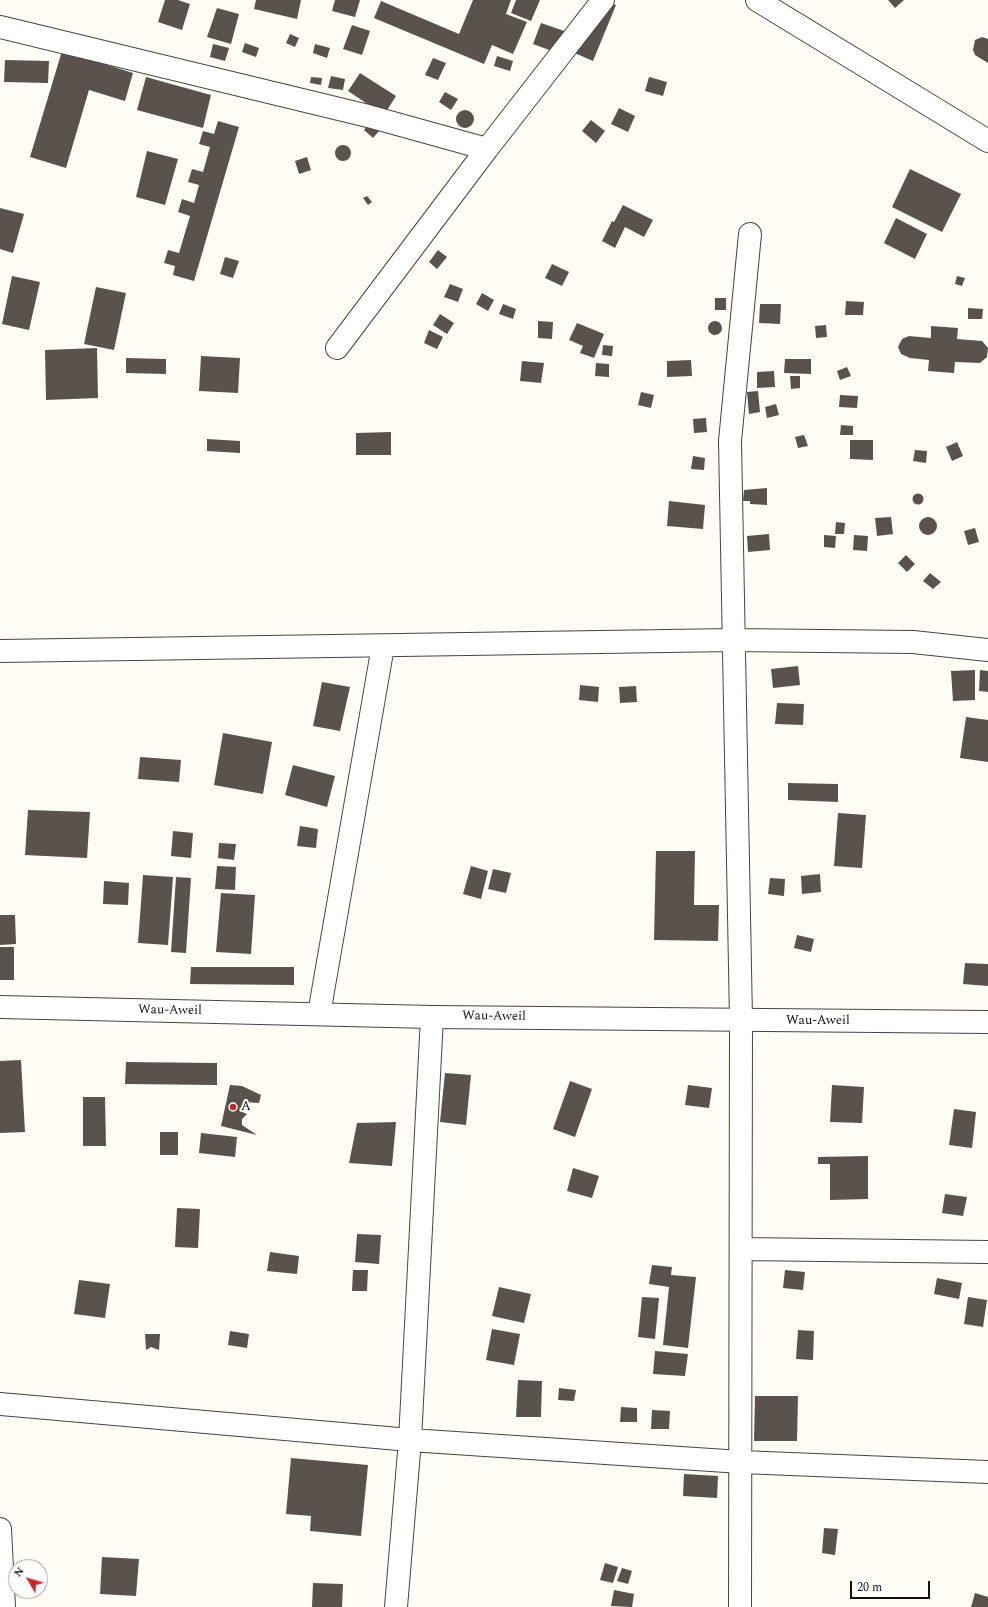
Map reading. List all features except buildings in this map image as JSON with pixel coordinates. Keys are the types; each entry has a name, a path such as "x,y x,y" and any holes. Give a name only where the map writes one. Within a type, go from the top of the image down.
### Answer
{"street":[{"path":"337,348 603,0"},
{"path":"757,0 988,141"},
{"path":"0,27 368,116 488,149"},
{"path":"740,1607 742,1249 741,1020 730,441 750,234"},
{"path":"0,651 733,640 913,642 988,650"},
{"path":"319,1014 383,646"},
{"name":"Wau-Aweil","path":"0,1007 432,1016 988,1022"},
{"path":"396,1607 410,1440 432,1016"},
{"path":"742,1249 988,1252"},
{"path":"0,1404 410,1440 741,1462 988,1472"},
{"path":"0,1529 4,1607"}],"place":[{"name":"A","path":"233,1107"}]}
